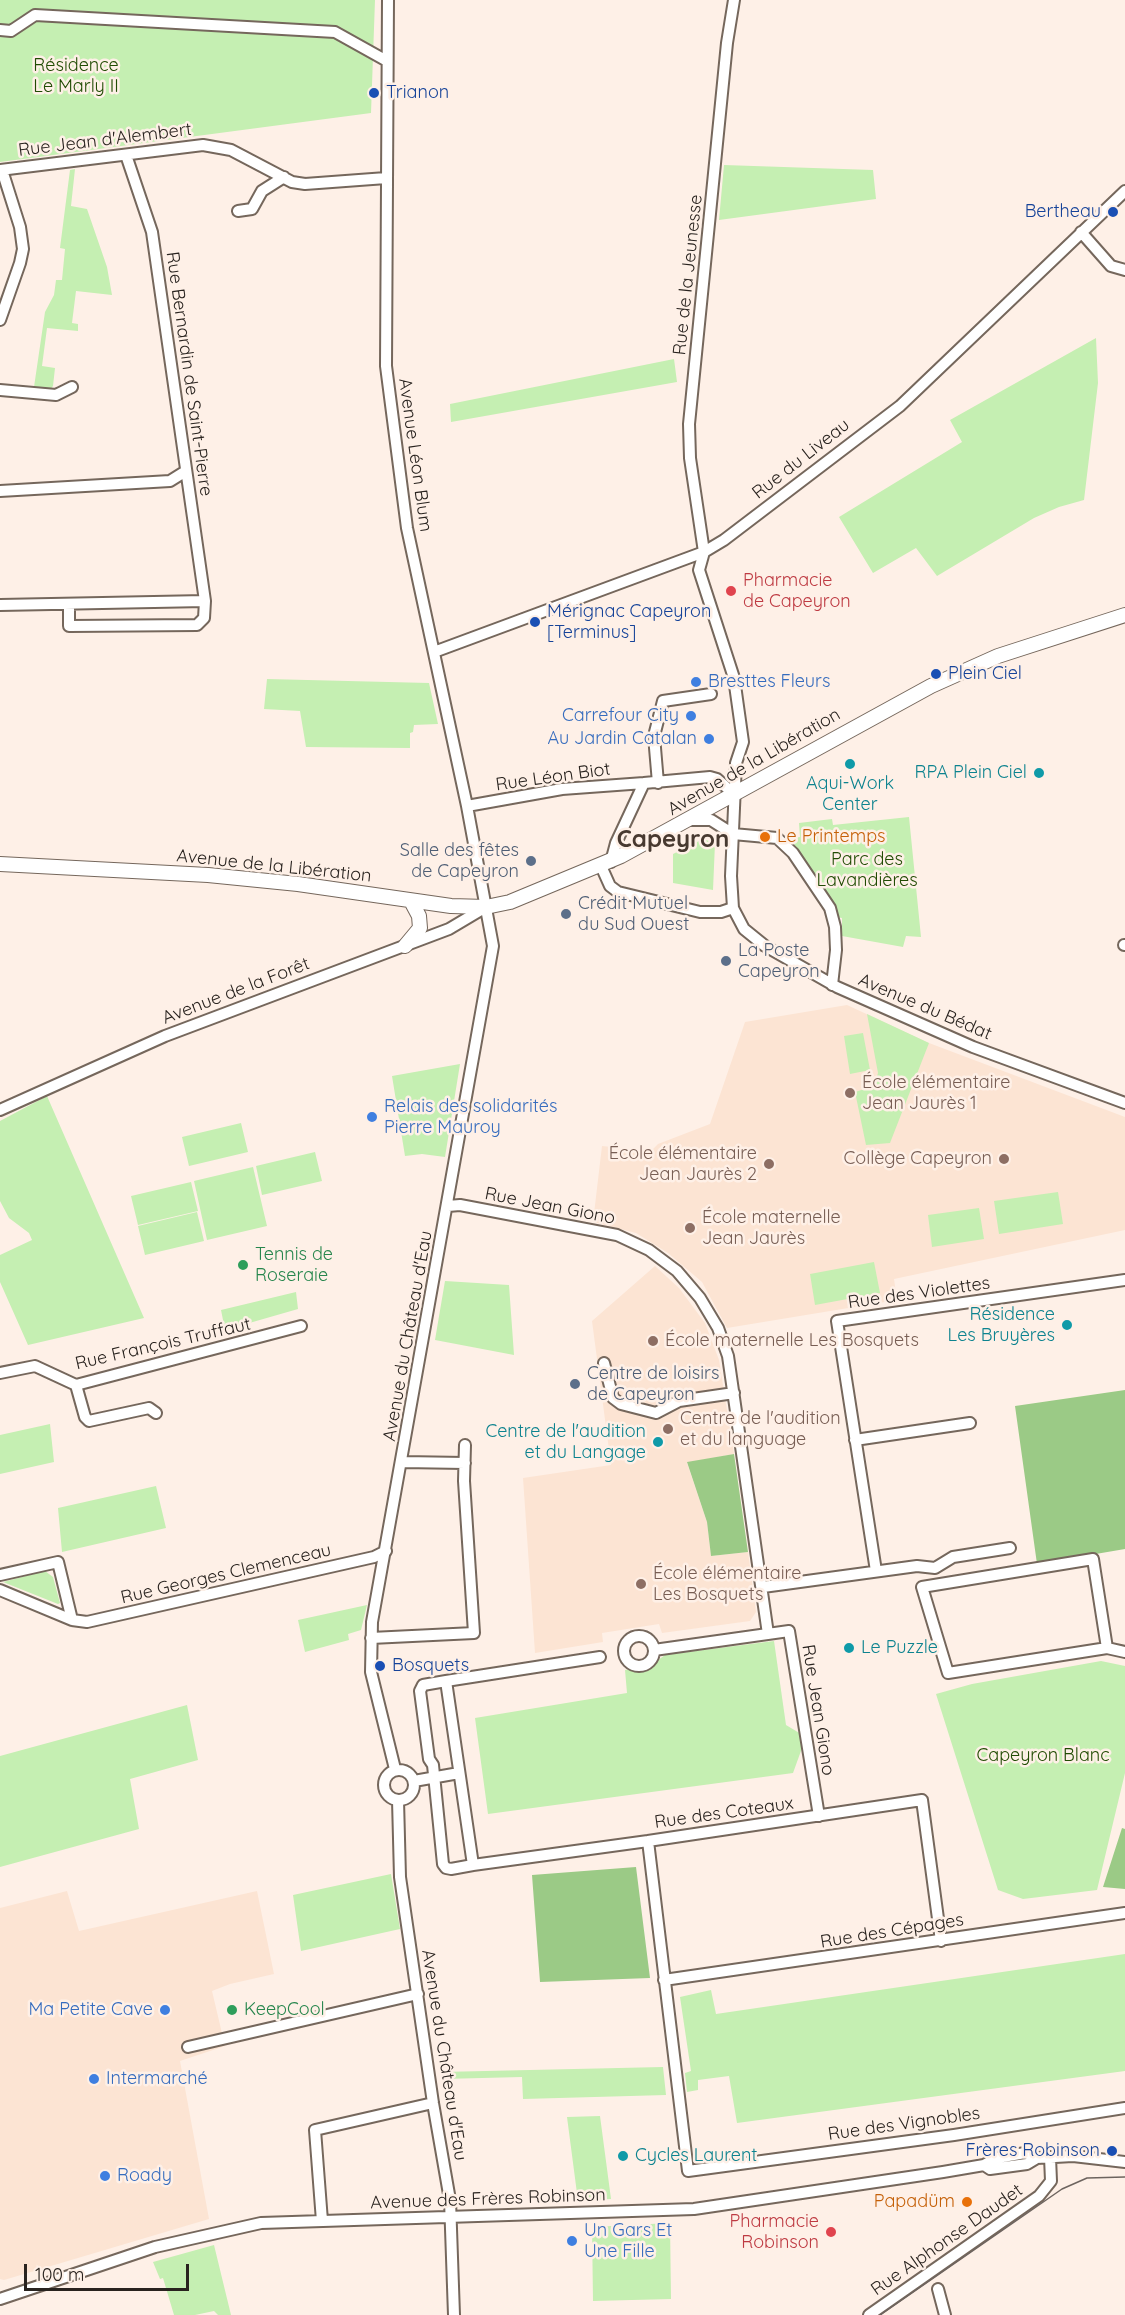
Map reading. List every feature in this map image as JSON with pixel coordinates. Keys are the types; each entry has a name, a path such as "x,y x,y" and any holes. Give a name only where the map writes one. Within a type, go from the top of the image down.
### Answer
{"main road":[{"name":"Avenue de la Libération","path":"0,864 242,878 451,906 486,907 510,902 606,864 735,795 868,718 978,664 1125,615"},
{"path":"405,946 420,928 419,916 411,901"}],"street":[{"name":"Avenue Léon Blum","path":"388,0 386,366 402,497 486,907"},
{"name":"Rue de la Jeunesse","path":"733,908 736,764 743,742 734,678 699,570 704,552 690,458 689,424 727,43 735,0"},
{"path":"0,30 11,31 35,15 335,32 387,61"},
{"name":"Rue Jean d'Alembert","path":"1,170 203,145 231,150 292,182 318,185 386,178"},
{"name":"Rue Bernardin de Saint-Pierre","path":"126,155 152,232 205,601"},
{"path":"0,320 23,249 20,227 1,170"},
{"path":"238,211 252,209 262,191 284,177"},
{"name":"Rue du Liveau","path":"434,652 704,552 900,406 1125,191"},
{"path":"1081,232 1111,266 1125,270"},
{"path":"0,390 56,395 72,387"},
{"path":"0,491 170,481 186,471"},
{"path":"0,606 205,601 204,618 197,625 69,626 69,605"},
{"path":"658,783 654,736 663,701 711,694"},
{"name":"Rue Léon Biot","path":"467,806 562,789 710,777 717,779 735,795"},
{"path":"644,783 606,864 610,886 618,891 700,912 721,912 733,908"},
{"path":"689,820 711,820 733,834 777,838 793,853 830,908 835,927 836,950 832,985"},
{"name":"Avenue de la Forêt","path":"0,1110 165,1036 449,929 486,907"},
{"name":"Avenue du Château d'Eau","path":"454,2315 450,2200 433,2103 400,1877 398,1800 389,1797 383,1784 387,1775 395,1769 374,1692 371,1672 371,1638 493,946 486,907"},
{"name":"Avenue du Bédat","path":"733,908 744,929 765,946 832,985 973,1047 1125,1103"},
{"name":"Rue Jean Giono","path":"448,1206 460,1205 617,1235 649,1250 677,1271 700,1298 718,1328 728,1356 768,1634"},
{"name":"Rue des Violettes","path":"855,1440 837,1321 1125,1280"},
{"name":"Rue François Truffaut","path":"0,1373 35,1366 76,1385 301,1326"},
{"path":"604,1363 613,1398 621,1404 656,1413 679,1401 735,1393"},
{"path":"76,1385 85,1417 89,1421 148,1408 156,1413"},
{"path":"876,1571 855,1440 970,1423"},
{"path":"371,1638 474,1633 464,1481 465,1445"},
{"path":"403,1462 465,1463"},
{"path":"763,1587 917,1566 935,1568 952,1557 1010,1548"},
{"name":"Rue Georges Clemenceau","path":"0,1590 72,1620 103,1619 374,1557 387,1551"},
{"path":"1107,1647 1093,1559 922,1587 948,1673 1107,1647 1125,1652"},
{"path":"0,1575 58,1562 72,1620"},
{"name":"Rue Jean Giono","path":"654,1650 789,1631 819,1816"},
{"path":"600,1658 423,1685 420,1691 429,1758 434,1777 443,1864 446,1868 452,1869 648,1841"},
{"path":"446,1681 473,1865"},
{"path":"395,1769 408,1772 414,1781 411,1794 398,1800"},
{"path":"414,1781 459,1773"},
{"name":"Rue des Coteaux","path":"688,2171 648,1841 922,1800 941,1941"},
{"name":"Rue des Cépages","path":"664,1980 1125,1913"},
{"path":"188,2047 418,1994"},
{"path":"322,2221 315,2130 433,2103"},
{"name":"Rue des Vignobles","path":"688,2171 954,2135 1125,2108"},
{"name":"Avenue des Frères Robinson","path":"0,2299 121,2258 220,2230 261,2223 694,2209 984,2165 990,2169 1027,2164 1037,2158 1073,2156 1125,2162"},
{"name":"Rue Alphonse Daudet","path":"869,2315 1039,2196 1051,2181 1050,2157"},
{"path":"938,2289 941,2313"}],"shaded area":[{"path":"847,1005 929,1043 1125,1117 1125,1230 894,1279 897,1300 727,1328 702,1282 668,1253 636,1233 593,1222 602,1146 651,1151 658,1144 710,1124 745,1022"},
{"name":"École élémentaire Les Bosquets","path":"655,1266 679,1288 705,1323 719,1360 734,1454 687,1463 707,1522 711,1556 748,1552 756,1612 750,1621 662,1633 659,1624 602,1633 603,1642 535,1653 523,1478 611,1465 592,1321"},
{"path":"67,1891 79,1931 257,1891 274,1974 230,1984 212,1991 225,2046 180,2061 209,2219 4,2280 0,2279 0,1908"}],"green space":[{"name":"Résidence Le Marly II","path":"0,0 375,0 371,113 0,162"},
{"path":"724,165 873,170 876,199 719,220"},
{"path":"75,169 71,206 87,209 107,267 112,295 76,291 72,323 78,324 78,331 47,328 42,366 55,368 53,386 50,390 34,387 45,312 54,295 56,280 62,280 65,249 60,248 70,170"},
{"path":"1096,338 1098,383 1084,500 1059,507 1034,518 937,576 916,548 873,573 839,517 962,442 950,420"},
{"path":"674,359 677,382 451,422 450,404"},
{"path":"267,679 429,683 438,724 414,725 413,732 410,733 410,748 306,747 300,711 264,709"},
{"name":"Parc des Lavandières","path":"909,817 921,937 906,936 903,947 842,936 842,918 836,917 835,908 786,838 800,837 799,823 832,819 833,825"},
{"path":"703,839 715,843 713,890 673,883 673,854"},
{"path":"867,1014 929,1043 890,1143 866,1145 855,1092 874,1086 878,1073"},
{"path":"863,1033 870,1070 850,1074 844,1036"},
{"path":"460,1064 445,1157 422,1154 405,1156 392,1076"},
{"path":"47,1096 144,1318 28,1345 0,1282 0,1255 32,1240 29,1233 9,1218 0,1201 0,1121"},
{"path":"241,1123 248,1152 189,1166 182,1137"},
{"path":"315,1152 322,1181 262,1195 256,1166"},
{"path":"253,1167 267,1226 207,1240 194,1181"},
{"path":"191,1182 198,1211 138,1225 131,1196"},
{"path":"1058,1192 1063,1224 999,1234 994,1201"},
{"path":"979,1208 984,1239 932,1247 928,1215"},
{"path":"197,1212 204,1241 145,1255 138,1226"},
{"path":"874,1262 880,1293 815,1305 810,1274"},
{"path":"445,1281 509,1285 514,1355 435,1340"},
{"path":"296,1292 298,1309 225,1330 221,1310"},
{"path":"1125,1390 1125,1549 1037,1564 1015,1406"},
{"path":"50,1424 54,1462 0,1474 0,1435"},
{"path":"734,1454 748,1552 711,1556 707,1522 687,1462"},
{"path":"156,1486 166,1528 62,1552 58,1508"},
{"path":"45,1571 53,1577 60,1603 58,1604 3,1582"},
{"path":"367,1605 361,1630 348,1634 349,1640 305,1652 298,1620"},
{"path":"774,1641 786,1725 806,1737 793,1773 488,1814 475,1718 627,1693 625,1670 650,1666 665,1655"},
{"name":"Capeyron Blanc","path":"1101,1661 1125,1666 1125,1773 1097,1890 1023,1899 998,1890 936,1694 972,1684"},
{"path":"187,1705 198,1760 130,1779 139,1829 0,1867 0,1756"},
{"path":"1122,1828 1125,1829 1125,1889 1103,1887"},
{"path":"636,1867 650,1978 540,1982 532,1875"},
{"path":"391,1874 400,1929 301,1951 293,1895"},
{"path":"1125,1954 1125,2071 737,2123 729,2076 698,2080 698,2090 687,2092 685,2073 691,2071 680,1997 711,1990 716,2014"},
{"path":"663,2067 666,2095 523,2099 522,2077 442,2079 441,2072"},
{"path":"600,2116 611,2199 578,2201 567,2117"},
{"path":"670,2223 671,2299 593,2301 592,2227"},
{"path":"214,2245 231,2315 218,2315 214,2311 195,2315 174,2315 163,2278 160,2279 153,2262"}],"tram line":[{"path":"880,2315 1062,2189 1087,2178 1125,2177"}],"place":[{"name":"Trianon","path":"374,93"},
{"name":"Bertheau","path":"1113,212"},
{"name":"Pharmacie de Capeyron","path":"731,591"},
{"name":"Mérignac Capeyron [Terminus]","path":"535,622"},
{"name":"Plein Ciel","path":"936,674"},
{"name":"Bresttes Fleurs","path":"696,682"},
{"name":"Carrefour City","path":"691,716"},
{"name":"Au Jardin Catalan","path":"709,739"},
{"name":"Aqui-Work Center","path":"850,764"},
{"name":"RPA Plein Ciel","path":"1039,773"},
{"name":"Le Printemps","path":"765,837"},
{"name":"Salle des fêtes de Capeyron","path":"531,861"},
{"name":"Crédit Mutuel du Sud Ouest","path":"566,914"},
{"name":"La Poste Capeyron","path":"726,961"},
{"name":"École élémentaire Jean Jaurès 1","path":"850,1093"},
{"name":"Relais des solidarités Pierre Mauroy","path":"372,1117"},
{"name":"Collège Capeyron","path":"1004,1159"},
{"name":"École élémentaire Jean Jaurès 2","path":"769,1164"},
{"name":"École maternelle Jean Jaurès","path":"690,1228"},
{"name":"Tennis de Roseraie","path":"243,1265"},
{"name":"Résidence Les Bruyères","path":"1067,1325"},
{"name":"École maternelle Les Bosquets","path":"653,1341"},
{"name":"Centre de loisirs de Capeyron","path":"575,1384"},
{"name":"Centre de l'audition et du language","path":"668,1429"},
{"name":"Centre de l'audition et du Langage","path":"658,1442"},
{"name":"École élémentaire Les Bosquets","path":"641,1584"},
{"name":"Le Puzzle","path":"849,1648"},
{"name":"Bosquets","path":"380,1666"},
{"name":"Ma Petite Cave","path":"165,2010"},
{"name":"KeepCool","path":"232,2010"},
{"name":"Intermarché","path":"94,2079"},
{"name":"Frères Robinson","path":"1112,2151"},
{"name":"Cycles Laurent","path":"623,2156"},
{"name":"Roady","path":"105,2176"},
{"name":"Papadüm","path":"967,2202"},
{"name":"Pharmacie Robinson","path":"831,2232"},
{"name":"Un Gars Et Une Fille","path":"572,2241"}],"district":[{"name":"Capeyron","path":"673,840"}]}
